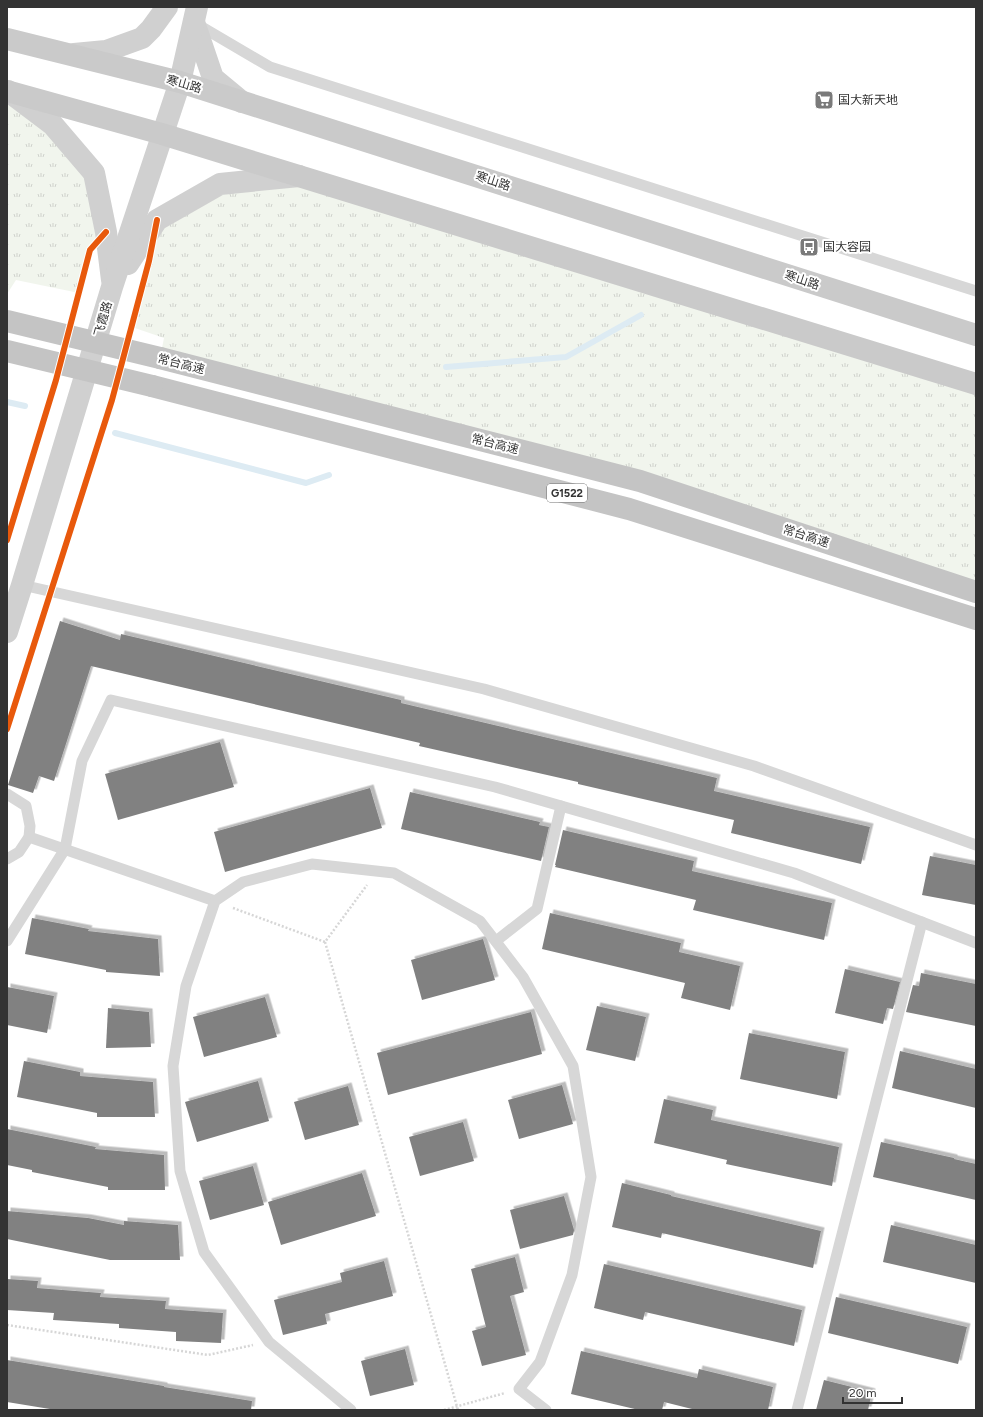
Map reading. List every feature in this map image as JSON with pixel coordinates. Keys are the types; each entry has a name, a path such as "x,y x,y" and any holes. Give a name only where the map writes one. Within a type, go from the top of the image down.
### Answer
{"highway":[{"name":"常台高速","path":"7,321 160,358 640,481 976,592"},
{"name":"G1522","path":"7,351 152,386 629,509 976,619"}],"main road":[{"path":"71,55 106,52 142,38 151,29 167,7"},
{"path":"195,14 213,78 242,102"},
{"name":"飞霞路","path":"7,632 112,287 180,82 195,14"},
{"name":"寒山路","path":"7,39 180,82 976,335"},
{"path":"7,91 162,134 976,384"},
{"path":"7,91 53,125 94,173 106,232 112,287"},
{"path":"112,287 157,220 220,184 299,176"}],"lane":[{"path":"195,14 270,66 976,291"},
{"path":"22,585 484,689 754,766 976,845"},
{"path":"7,942 65,849 82,761 111,700 488,785 794,873 976,943"},
{"path":"7,794 26,806 30,826 29,837 19,852 7,859"},
{"path":"496,941 537,909 561,806"},
{"path":"29,837 215,901"},
{"path":"351,1410 269,1342 204,1252 180,1171 173,1066 186,986 215,901 243,882 312,864 394,873 480,921 522,977 573,1066 591,1176 572,1275 540,1362 519,1390 546,1410"},
{"path":"797,1410 922,922"}],"path":[{"path":"325,942 378,871"},
{"path":"215,901 325,942"},
{"path":"325,942 457,1408"},
{"path":"7,1325 208,1355 269,1342"},
{"path":"444,1410 457,1408 519,1390"}],"green space":[{"path":"7,91 94,173 106,232 90,250 79,293 16,280 7,294"},
{"path":"299,176 976,384 976,592 640,481 160,358 164,338 132,327 149,261 157,220 220,184"}],"building":[{"path":"60,621 120,640 121,634 401,700 401,703 717,778 714,791 870,827 861,864 731,833 734,820 578,784 578,782 419,746 420,743 91,666 54,781 39,776 33,793 8,785"},
{"path":"220,742 234,787 118,820 105,774"},
{"path":"370,788 382,828 225,872 214,832"},
{"path":"410,792 540,822 539,825 549,827 541,861 401,829"},
{"path":"563,830 694,861 692,871 832,903 824,940 693,910 696,900 555,867"},
{"path":"930,856 976,865 976,905 922,895"},
{"path":"550,913 681,943 679,952 740,966 730,1010 681,998 685,983 542,949"},
{"path":"32,918 89,929 88,931 158,939 160,976 106,972 106,970 25,954"},
{"path":"483,939 495,980 422,1000 411,960"},
{"path":"845,969 900,982 893,1009 887,1008 883,1024 835,1013"},
{"path":"921,973 976,984 976,1026 906,1012 913,985 919,986"},
{"path":"7,987 54,996 47,1033 7,1025"},
{"path":"265,997 277,1037 204,1057 193,1017"},
{"path":"597,1006 646,1017 635,1061 586,1050"},
{"path":"108,1008 149,1012 151,1047 106,1048"},
{"path":"531,1012 542,1054 388,1095 377,1053"},
{"path":"749,1033 845,1052 837,1099 740,1079"},
{"path":"900,1051 976,1069 976,1108 892,1088"},
{"path":"24,1061 80,1072 80,1076 153,1082 155,1117 97,1117 97,1113 17,1097"},
{"path":"258,1081 269,1121 197,1142 185,1102"},
{"path":"562,1085 573,1124 519,1139 508,1100"},
{"path":"348,1086 359,1125 305,1140 294,1102"},
{"path":"664,1099 713,1110 711,1120 839,1147 832,1186 726,1164 727,1160 654,1143"},
{"path":"463,1122 474,1161 420,1176 409,1137"},
{"path":"7,1129 96,1147 95,1149 164,1155 165,1190 108,1190 108,1187 32,1172 32,1170 7,1165"},
{"path":"881,1142 976,1164 976,1200 873,1177"},
{"path":"253,1166 264,1205 210,1220 199,1181"},
{"path":"362,1173 376,1216 281,1245 268,1202"},
{"path":"622,1183 821,1231 813,1268 662,1233 661,1238 612,1227"},
{"path":"564,1196 574,1230 573,1235 520,1249 510,1210"},
{"path":"7,1211 88,1218 124,1225 124,1221 178,1225 180,1260 110,1260 7,1239"},
{"path":"891,1225 976,1245 976,1283 883,1262"},
{"path":"515,1257 524,1292 510,1296 526,1355 482,1366 472,1331 486,1327 471,1269"},
{"path":"384,1261 393,1296 325,1314 327,1324 283,1335 274,1300 342,1282 340,1273"},
{"path":"604,1264 802,1310 794,1346 645,1312 643,1320 594,1308"},
{"path":"7,1279 38,1281 37,1288 101,1293 100,1297 166,1301 165,1309 223,1313 221,1343 176,1341 176,1332 119,1328 119,1324 53,1320 54,1313 7,1310"},
{"path":"836,1297 967,1327 958,1364 828,1333"},
{"path":"405,1349 414,1385 370,1396 361,1361"},
{"path":"581,1351 697,1378 699,1369 773,1387 768,1410 696,1410 664,1402 662,1410 639,1410 571,1394"},
{"path":"7,1360 252,1401 251,1410 56,1410 7,1402"},
{"path":"824,1380 872,1392 868,1410 816,1410"}],"waterway":[{"path":"446,367 566,357 641,315"},
{"path":"7,402 25,406"},
{"path":"115,433 306,483 329,475"}],"cycle path":[{"path":"7,729 112,400 149,261 157,220"},
{"path":"7,540 56,380 90,250 106,232"}],"place":[{"name":"国大新天地","path":"824,100"},
{"name":"国大容园","path":"809,247"}]}
